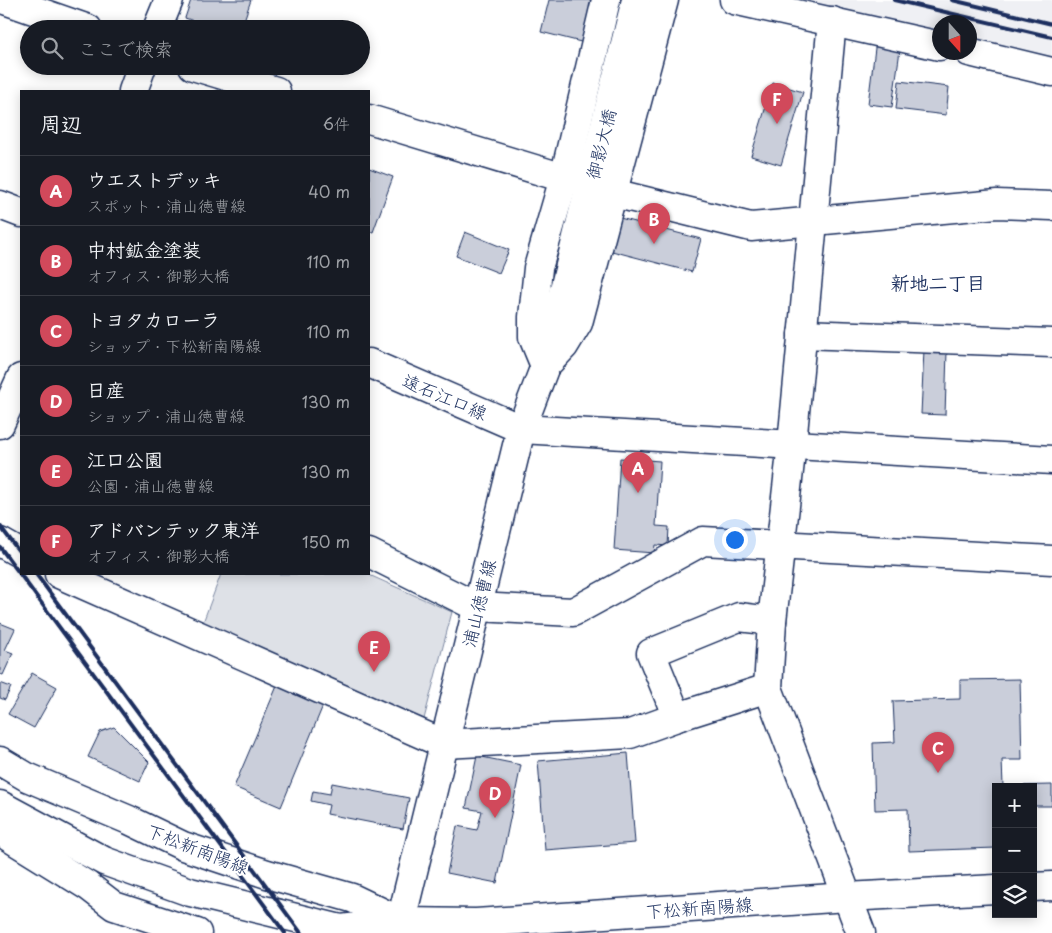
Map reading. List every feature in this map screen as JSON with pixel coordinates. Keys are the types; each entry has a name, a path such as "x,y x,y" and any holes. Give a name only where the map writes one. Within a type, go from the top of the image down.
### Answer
{"street":[{"path":"4,0 62,20"},
{"path":"161,20 169,0"},
{"path":"606,0 564,178 538,268 533,337 545,366 564,346 578,323 664,0"},
{"name":"御影大橋","path":"564,287 636,0"},
{"path":"734,0 932,44"},
{"path":"832,21 792,444 772,621 768,688 861,933"},
{"path":"977,54 1052,72"},
{"path":"133,90 139,75"},
{"path":"223,75 273,90"},
{"path":"370,119 564,178"},
{"path":"613,193 751,227 997,204 1052,206"},
{"path":"0,205 20,213"},
{"name":"浦山徳曹線","path":"400,927 521,429 545,366 564,287"},
{"path":"802,334 1052,343"},
{"name":"遠石江口線","path":"370,363 521,429"},
{"path":"0,424 14,389"},
{"path":"521,429 1052,460"},
{"path":"370,554 477,607 573,612 702,541 780,547 1052,560"},
{"path":"0,542 20,553"},
{"path":"61,575 444,744 630,734 768,688"},
{"path":"677,717 651,654 739,617 772,621"},
{"name":"下松新南陽線","path":"0,761 27,777 129,820 183,846 267,874 352,898 400,927"},
{"path":"4,807 9,837 88,886 114,906 197,933"},
{"name":"下松新南陽線","path":"4,807 104,861 190,892 341,929 476,923 847,897 992,889"},
{"path":"1037,887 1052,886"}],"shaded area":[{"path":"779,0 1052,0 1052,59 977,43 977,15 932,15 932,33"},
{"path":"221,575 369,575 452,612 424,719 202,625"}],"building":[{"path":"191,0 251,0 244,20 191,20 185,18"},
{"path":"549,0 596,0 585,43 541,32"},
{"path":"876,40 901,43 892,107 868,104"},
{"path":"899,81 949,87 946,115 896,109"},
{"path":"773,83 803,92 781,165 751,156"},
{"path":"370,168 393,177 373,232 370,231"},
{"path":"616,217 701,239 692,272 608,250"},
{"path":"465,232 509,250 499,273 456,256"},
{"path":"924,350 947,351 945,415 921,414"},
{"path":"620,458 660,461 656,526 669,527 668,546 655,545 654,553 614,550"},
{"path":"0,623 15,629 5,650 13,653 3,675 0,674"},
{"path":"283,672 329,691 281,807 234,787"},
{"path":"32,673 57,687 34,728 8,714"},
{"path":"1020,679 1022,760 1002,760 1003,783 992,783 992,848 909,851 908,809 875,810 873,743 895,742 893,701 960,699 960,680"},
{"path":"0,683 11,687 5,700 0,698"},
{"path":"114,727 149,762 140,781 88,757 100,732"},
{"path":"628,753 635,843 545,850 538,761"},
{"path":"477,756 521,765 497,883 447,873 457,826 477,830 482,811 466,808"},
{"path":"332,783 409,798 403,829 327,814 329,805 311,801 313,791 330,794"},
{"path":"1037,785 1052,785 1052,806 1037,806"}],"railway":[{"path":"894,0 1052,37"},
{"path":"952,0 1052,24"},
{"path":"0,526 20,553"},
{"path":"0,547 20,574"},
{"path":"21,575 285,933"},
{"path":"37,575 301,933"}],"place":[{"name":"アドバンテック東洋","path":"777,124"},
{"name":"中村鉱金塗装","path":"654,244"},
{"name":"ウエストデッキ","path":"638,493"},
{"name":"江口公園","path":"374,672"},
{"name":"トヨタカローラ","path":"938,773"},
{"name":"日産","path":"495,818"}],"district":[{"name":"新地二丁目","path":"938,282"}]}
